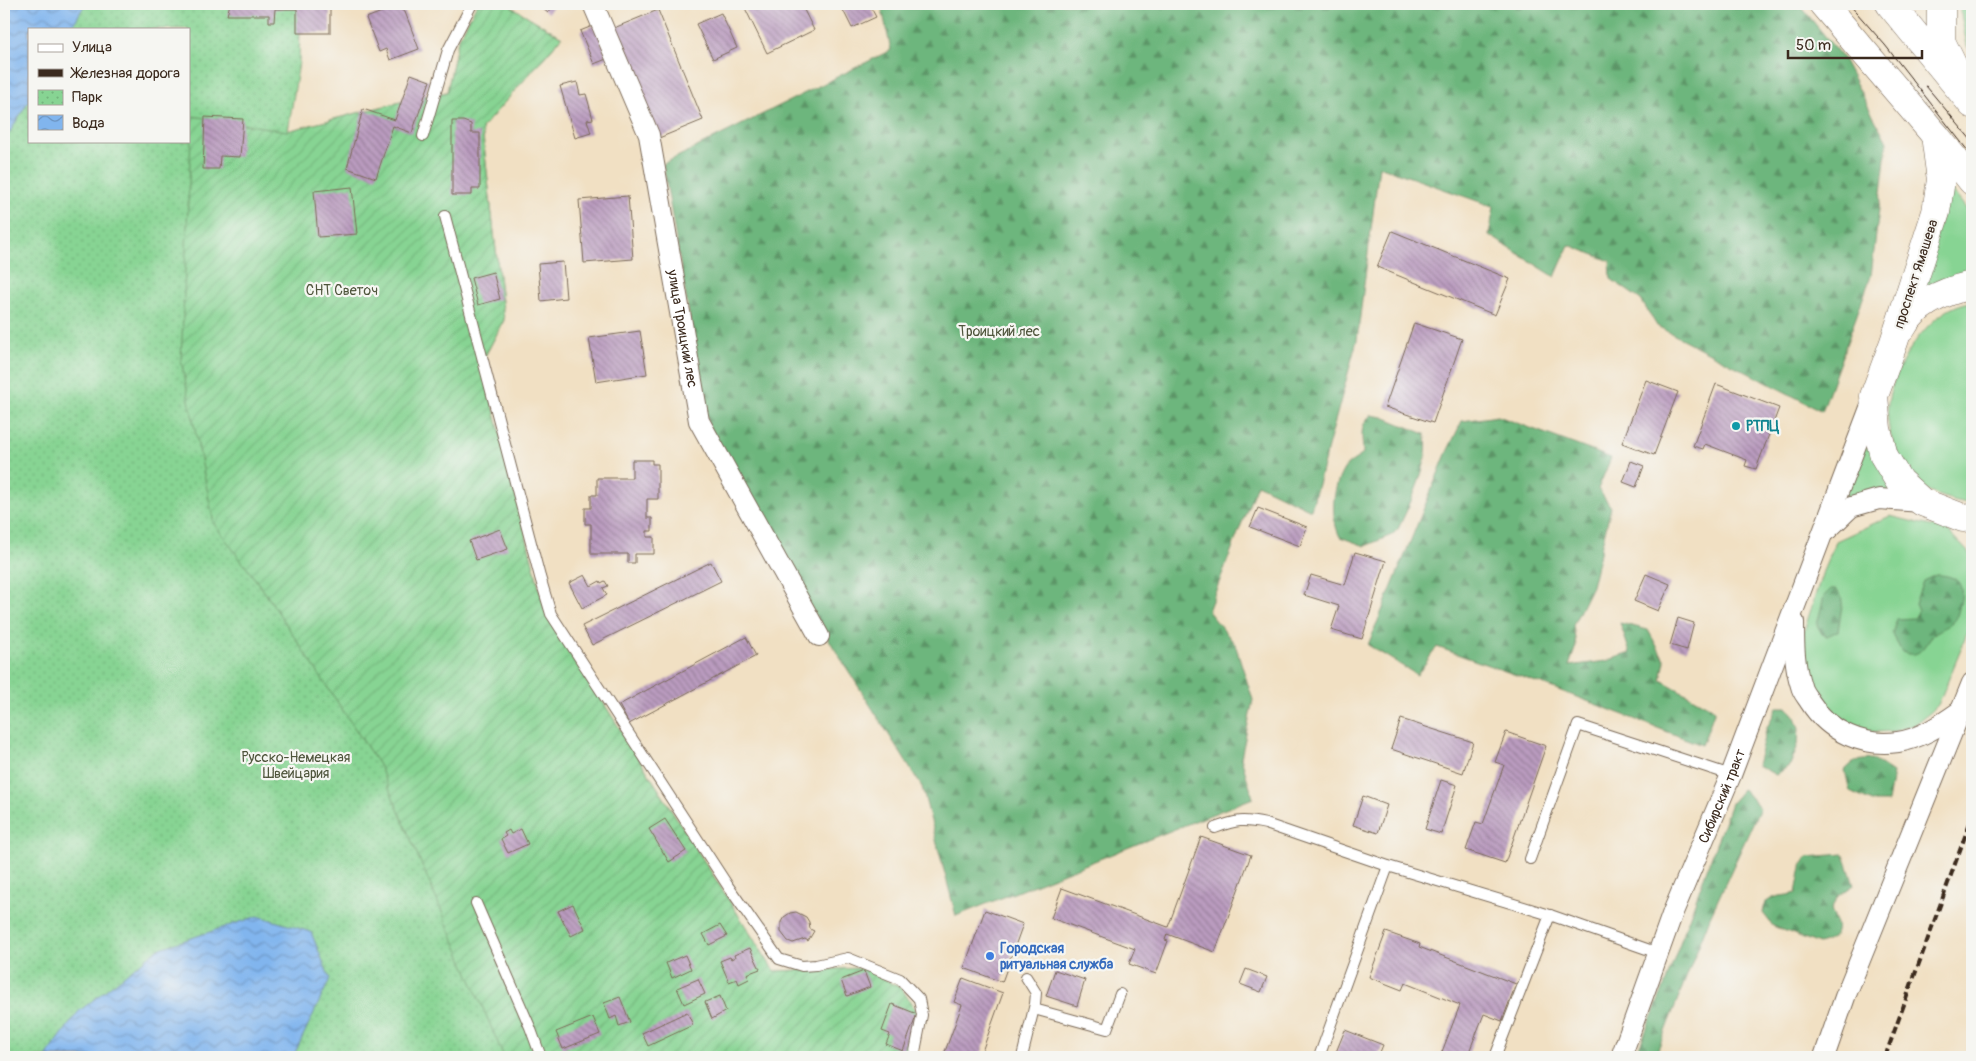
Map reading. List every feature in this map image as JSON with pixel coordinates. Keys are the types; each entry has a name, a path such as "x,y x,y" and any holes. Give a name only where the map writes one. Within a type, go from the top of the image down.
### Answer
{"street":[{"name":"улица Троицкий лес","path":"593,4 649,135 699,421 819,636"},
{"path":"1823,4 1972,181"},
{"path":"1890,4 1972,104"},
{"path":"1941,4 1940,40 1972,104"},
{"name":"проспект Ямашева","path":"1894,342 1936,212 1940,180 1935,135"},
{"name":"проспект Ямашева","path":"1894,342 1907,319 1925,302 1952,290 1972,285"},
{"name":"Сибирский тракт","path":"1621,1057 1658,953 1731,775 1894,342"},
{"name":"Сибирский тракт","path":"1874,396 1877,429 1884,456 1899,481 1922,502"},
{"name":"Сибирский тракт","path":"1822,535 1851,507 1879,500 1922,502 1969,521"},
{"path":"1794,610 1794,654 1801,688 1818,715 1841,733 1869,741 1899,742 1923,734 1960,712"},
{"path":"1824,1057 1845,996 1972,684"}],"lane":[{"path":"424,136 448,50 472,4"},
{"path":"445,216 551,614 728,886 779,959 802,966 848,958 900,979 919,999 922,1015 914,1057"},
{"path":"1530,859 1578,725 1731,775"},
{"path":"1215,828 1236,820 1266,824 1388,866 1550,915 1658,953"},
{"path":"1319,1057 1388,866"},
{"path":"476,903 530,1027 541,1057"},
{"path":"1495,1057 1550,915"},
{"path":"1022,1057 1036,993 1026,977"},
{"path":"1034,1009 1107,1029 1120,994"}],"green space":[{"name":"Русско-Немецкая Швейцария","path":"4,4 301,4 299,63 288,131 416,98 447,92 458,40 477,4 507,4 562,37 482,128 504,320 482,362 545,611 774,971 865,968 902,989 908,1057 4,1057"},
{"name":"СНТ Светоч","path":"477,4 507,4 562,37 482,128 504,320 482,362 545,611 774,971 865,968 902,989 918,1014 908,1057 504,1057 379,765 264,591 214,524 181,360 192,116 287,131 416,98 447,92 458,40"},
{"name":"Троицкий лес","path":"881,4 1799,4 1842,57 1887,142 1871,276 1822,411 1657,326 1641,300 1611,279 1610,261 1569,245 1555,277 1489,235 1494,207 1379,166 1357,340 1311,510 1257,484 1208,611 1235,644 1253,700 1241,758 1253,798 956,916 922,787 829,640 708,424 663,164 891,50"},
{"path":"1959,4 1972,4 1972,53 1967,46"},
{"path":"1951,189 1972,216 1972,278 1913,304"},
{"path":"1972,302 1972,504 1935,494 1913,481 1895,449 1888,424 1888,406 1893,383 1908,352 1918,338 1943,313 1957,306"},
{"path":"1371,415 1383,417 1425,434 1427,444 1419,482 1398,529 1392,535 1365,546 1340,537 1335,521 1334,503 1337,485 1344,469 1363,454 1363,428"},
{"path":"1498,416 1611,458 1598,489 1611,507 1592,586 1573,625 1576,646 1569,666 1606,661 1630,653 1620,623 1648,630 1665,661 1661,680 1715,710 1702,745 1553,688 1437,647 1417,675 1368,645 1446,454 1462,421"},
{"path":"1867,438 1894,493 1869,492 1844,499"},
{"path":"1890,516 1947,530 1969,553 1972,560 1972,618 1938,705 1914,725 1895,731 1877,732 1859,729 1842,723 1811,695 1799,647 1823,571 1836,541"},
{"path":"1936,575 1943,575 1958,582 1961,597 1957,616 1950,624 1933,635 1918,653 1908,654 1902,652 1892,634 1897,619 1914,618 1917,615 1918,611 1915,604 1923,581"},
{"path":"1831,589 1836,589 1843,599 1838,631 1827,636 1822,634 1817,625 1824,596"},
{"path":"1777,707 1787,707 1795,717 1799,728 1798,745 1790,765 1776,775 1757,765 1766,730"},
{"path":"1872,759 1893,773 1888,802 1872,802 1850,792 1845,770 1855,761"},
{"path":"1743,789 1760,808 1710,917 1655,1057 1635,1057 1664,987 1731,803"},
{"path":"1844,854 1854,885 1838,896 1831,909 1836,926 1835,934 1832,938 1819,944 1773,926 1763,913 1765,903 1776,897 1796,893 1801,867 1807,857"}],"water":[{"path":"4,4 85,4 72,28 28,28 28,102 4,142"},
{"path":"258,916 311,932 330,979 293,1057 46,1057 78,1012 158,949"}],"building":[{"path":"230,4 330,4 330,33 297,33 297,9 275,9 274,22 269,22 269,15 227,15"},
{"path":"537,4 555,4 548,13"},
{"path":"743,4 801,4 814,30 767,53"},
{"path":"840,4 869,4 876,17 852,28"},
{"path":"395,7 405,12 419,49 390,60 386,49 379,52 366,18"},
{"path":"658,10 703,120 659,138 614,28"},
{"path":"721,13 737,48 713,59 696,24"},
{"path":"595,25 609,58 594,64 580,31"},
{"path":"411,74 430,81 412,133 393,126 376,178 347,168 363,109 395,120"},
{"path":"577,82 580,95 586,94 593,119 587,120 591,133 575,138 560,86"},
{"path":"205,117 243,119 240,157 220,156 219,169 203,169"},
{"path":"452,121 463,121 471,124 471,133 480,133 480,189 472,189 472,195 452,195"},
{"path":"352,187 357,234 318,237 314,191"},
{"path":"628,196 633,259 584,263 579,200"},
{"path":"1392,231 1510,279 1495,315 1377,267"},
{"path":"563,262 566,298 541,301 538,264"},
{"path":"493,272 500,299 478,305 471,278"},
{"path":"1414,323 1462,339 1433,423 1385,407"},
{"path":"640,331 647,374 596,382 589,338"},
{"path":"1646,380 1678,392 1654,455 1622,443"},
{"name":"РТПЦ","path":"1716,384 1779,408 1756,469 1745,466 1747,460 1705,444 1703,449 1693,446"},
{"path":"632,460 652,460 652,464 658,464 658,499 647,499 647,518 652,518 652,531 647,531 647,537 654,537 654,554 635,554 635,563 628,563 628,554 591,554 591,524 585,524 585,508 591,508 591,495 597,495 597,478 632,478"},
{"path":"1631,461 1644,466 1636,487 1623,482"},
{"path":"1258,508 1307,527 1300,546 1250,527"},
{"path":"500,529 508,549 476,560 469,541"},
{"path":"1355,552 1386,561 1362,639 1331,630 1339,606 1304,595 1311,575 1345,585"},
{"path":"711,562 721,581 592,645 582,626"},
{"path":"1646,574 1670,584 1658,611 1634,601"},
{"path":"585,575 591,586 600,581 601,583 605,581 608,586 603,588 607,595 582,608 569,583"},
{"path":"1678,618 1694,623 1687,650 1670,645"},
{"path":"746,637 756,656 629,724 619,705"},
{"path":"1401,719 1473,742 1463,773 1391,749"},
{"path":"1506,732 1546,746 1505,863 1466,850 1476,822 1483,824 1504,765 1495,762"},
{"path":"1441,780 1457,785 1441,834 1425,829"},
{"path":"1363,796 1387,805 1378,833 1353,825"},
{"path":"665,819 686,851 669,862 649,829"},
{"path":"521,829 528,844 508,853 501,839 506,836 504,833 509,830 511,834"},
{"path":"1201,837 1251,855 1215,952 1167,934 1165,940 1168,941 1156,974 1129,964 1135,949 1051,918 1062,888 1168,927"},
{"path":"573,904 585,929 571,936 558,911"},
{"path":"985,910 1023,924 1002,982 964,968"},
{"path":"796,912 806,917 810,929 814,931 808,941 805,939 793,943 788,941 781,932 781,922 784,917"},
{"path":"720,925 727,936 709,945 703,934"},
{"path":"1386,932 1420,944 1419,947 1516,984 1502,1021 1484,1014 1467,1057 1440,1057 1460,1005 1405,983 1402,990 1369,977"},
{"path":"750,948 760,969 747,974 749,979 739,984 737,979 729,982 720,961 730,957 731,959 735,957 734,955"},
{"path":"685,955 691,969 672,978 666,963"},
{"path":"1246,969 1267,977 1261,992 1240,984"},
{"path":"1055,970 1085,980 1077,1006 1046,996"},
{"path":"864,971 870,987 847,996 841,980"},
{"path":"963,978 1003,993 980,1057 943,1057 962,1005 954,1002"},
{"path":"698,979 705,994 684,1004 677,988"},
{"path":"720,996 726,1011 712,1019 705,1002"},
{"path":"620,997 630,1022 619,1026 616,1016 610,1019 604,1003"},
{"path":"892,1004 917,1014 903,1051 886,1044 890,1034 882,1031"},
{"path":"687,1012 693,1025 648,1046 642,1033"},
{"path":"593,1017 600,1034 563,1049 556,1032"},
{"path":"1345,1030 1383,1045 1378,1057 1334,1057"}],"tram line":[{"path":"1849,4 1885,45 1972,156"},
{"path":"1926,86 1972,141"}],"railway":[{"path":"1885,1057 1972,817"}],"place":[{"name":"РТПЦ","path":"1736,426"},
{"name":"Городская ритуальная служба","path":"990,956"}]}
